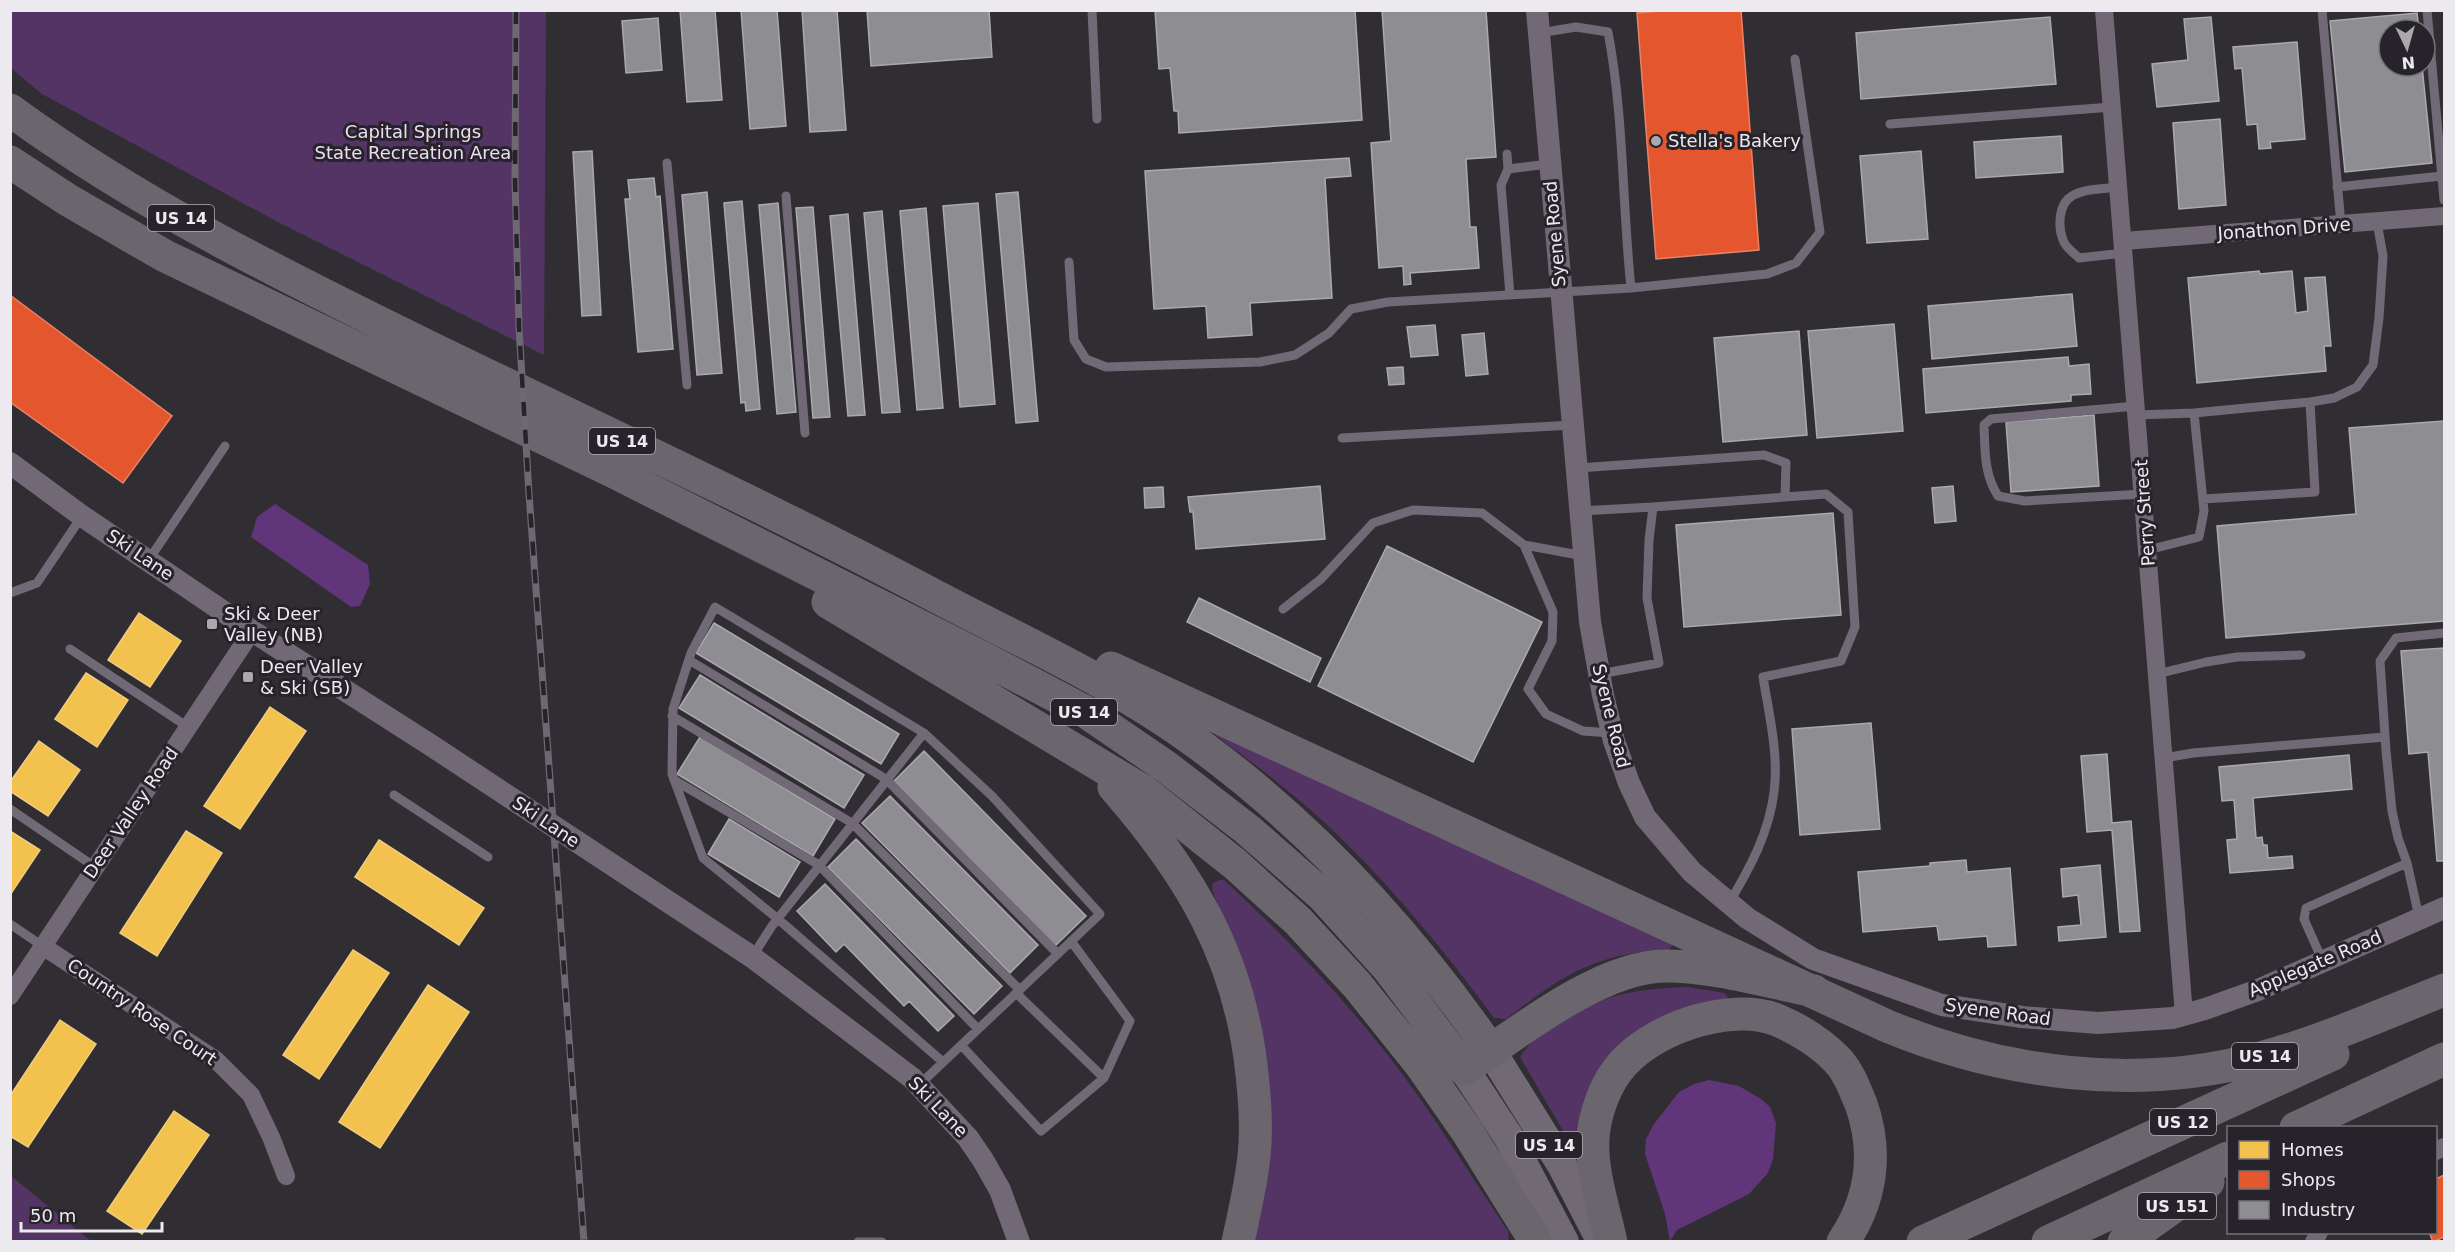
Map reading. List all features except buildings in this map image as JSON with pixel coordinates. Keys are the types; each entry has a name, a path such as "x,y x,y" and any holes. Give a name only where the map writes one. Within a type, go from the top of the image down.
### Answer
{"highway":[{"name":"US 14","path":"10,111 104,173 201,231 359,313 885,569 1124,694 1197,743 1281,811 1348,875 1453,996 1491,1051"},
{"name":"US 14","path":"10,162 68,200 165,256 616,473 1086,712 1165,766 1248,830 1322,895 1389,969 1464,1069"},
{"name":"US 14","path":"616,473 1085,754 1143,791 1235,864 1306,929 1357,986 1421,1065 1536,1242"},
{"path":"885,569 1184,699 1516,856 1814,991"},
{"path":"1085,754 1142,819 1184,877 1211,923 1228,964 1247,1037 1256,1110 1254,1155 1238,1242"},
{"path":"1464,1069 1586,989 1634,971 1664,966 1726,972 1814,991"},
{"name":"US 14","path":"1814,991 1887,1026 1961,1053 2013,1064 2121,1075 2184,1073 2255,1059 2321,1037 2445,990"},
{"name":"US 12","path":"1923,1242 2445,1004"},
{"path":"1611,1242 1596,1171 1593,1138 1602,1101 1617,1071 1650,1041 1683,1026 1706,1018 1753,1014 1776,1020 1818,1043 1840,1064 1853,1083 1866,1119 1871,1157 1865,1202 1844,1242"},
{"path":"2300,1126 2445,1059"},
{"name":"US 12","path":"2048,1242 2227,1159"},
{"name":"US 151","path":"2124,1242 2172,1210 2227,1169"}],"main road":[{"name":"US 14","path":"1491,1051 1562,1164 1602,1242"},
{"path":"1464,1069 1508,1136 1564,1242"}],"street":[{"name":"Perry Street","path":"2104,10 2184,1015"},
{"name":"Syene Road","path":"1538,22 1590,621 1612,733 1629,783 1646,817 1692,872 1747,918 1813,959 1942,1005 2022,1017 2098,1023 2173,1018 2184,1015"},
{"name":"Jonathon Drive","path":"2124,247 2445,216"},
{"name":"Ski Lane","path":"10,463 82,516 252,631 752,957 919,1085 968,1138 983,1160 1000,1190 1019,1242"},
{"name":"Deer Valley Road","path":"10,996 252,631"},
{"name":"Applegate Road","path":"2184,1015 2258,990 2445,908"},
{"name":"Country Rose Court","path":"44,947 216,1060 251,1095 272,1137 286,1176"}],"lane":[{"path":"1092,10 1097,119"},
{"path":"2322,10 2341,225"},
{"path":"2427,10 2445,200"},
{"path":"1538,22 1608,32 1616,74 1625,231 1631,288"},
{"path":"1069,262 1074,340 1086,359 1106,367 1260,362 1295,355 1329,333 1351,309 1388,302 1631,288 1767,274 1796,263 1820,232 1795,59"},
{"path":"1890,124 2112,107"},
{"path":"1507,154 1508,169 1501,184 1510,295"},
{"path":"667,163 687,385"},
{"path":"1508,169 1549,164"},
{"path":"2337,187 2442,176"},
{"path":"2119,187 2088,191 2071,197 2063,206 2060,224 2063,243 2079,258 2124,247"},
{"path":"786,196 805,433"},
{"path":"2143,494 2025,501 1998,496 1990,483 1985,460 1984,425 1991,418 2137,411 2194,413 2310,402 2334,398 2357,387 2373,364 2379,318 2383,256 2377,222"},
{"path":"2203,499 2316,492 2310,402"},
{"path":"2148,550 2199,537 2204,511 2194,413"},
{"path":"1342,438 1572,425"},
{"path":"148,561 225,446"},
{"path":"1576,468 1764,455 1786,463 1785,497"},
{"path":"1580,511 1826,494 1848,512 1855,627 1841,661 1763,677 1773,744 1774,792 1760,845 1752,865 1729,903"},
{"path":"1599,674 1659,663 1647,598 1649,540 1653,507"},
{"path":"1283,609 1321,579 1372,523 1413,510 1482,513 1524,545 1584,556"},
{"path":"10,593 37,583 82,516"},
{"path":"1524,545 1553,612 1552,641 1528,689 1546,714 1583,731 1612,733"},
{"path":"919,1085 1100,914 992,796 924,733 715,607 689,660 672,716 672,774 703,858 778,919 943,1062"},
{"path":"2419,919 2407,863 2392,811 2380,661 2397,639 2445,633"},
{"path":"70,649 188,727"},
{"path":"2157,674 2237,657 2301,655"},
{"path":"689,660 886,779 1058,954"},
{"path":"672,716 852,823 1104,1078"},
{"path":"752,957 819,865 924,733"},
{"path":"2164,758 2193,753 2385,737"},
{"path":"674,779 819,865 978,1029"},
{"path":"394,795 488,857"},
{"path":"10,809 95,867"},
{"path":"2323,962 2304,919 2306,908 2407,863"},
{"path":"10,924 44,947"},
{"path":"961,1045 1041,1131 1104,1078 1130,1022 1071,941"},
{"path":"858,1242 882,1240 882,1242"}],"green space":[{"name":"Capital Springs State Recreation Area","path":"10,11 546,11 544,355 276,221 42,94 11,68"},
{"path":"1217,733 1675,941 1669,950 1621,956 1581,969 1545,990 1506,1019 1494,1018 1434,940 1347,844 1310,810 1215,735"},
{"path":"1224,880 1288,942 1329,985 1387,1054 1434,1119 1508,1231 1509,1241 1252,1241 1219,909 1212,889 1213,883"},
{"path":"1687,987 1725,993 1731,1003 1657,1020 1578,1148 1573,1148 1520,1057 1523,1052 1535,1039 1554,1025 1601,1000 1633,992"},
{"path":"11,1176 91,1241 11,1241"}],"shaded area":[{"path":"275,504 368,565 370,584 360,606 351,607 251,537 257,517"},
{"path":"1709,1080 1739,1086 1770,1107 1776,1123 1773,1159 1768,1173 1749,1194 1677,1230 1670,1241 1665,1214 1645,1154 1646,1139 1654,1124 1679,1092 1694,1084"}],"railway":[{"path":"516,10 515,180 519,327 529,494 584,1242"}],"place":[{"name":"Stella's Bakery","path":"1656,141"},
{"name":"Ski & Deer Valley (NB)","path":"212,624"},
{"name":"Deer Valley & Ski (SB)","path":"248,677"}]}
